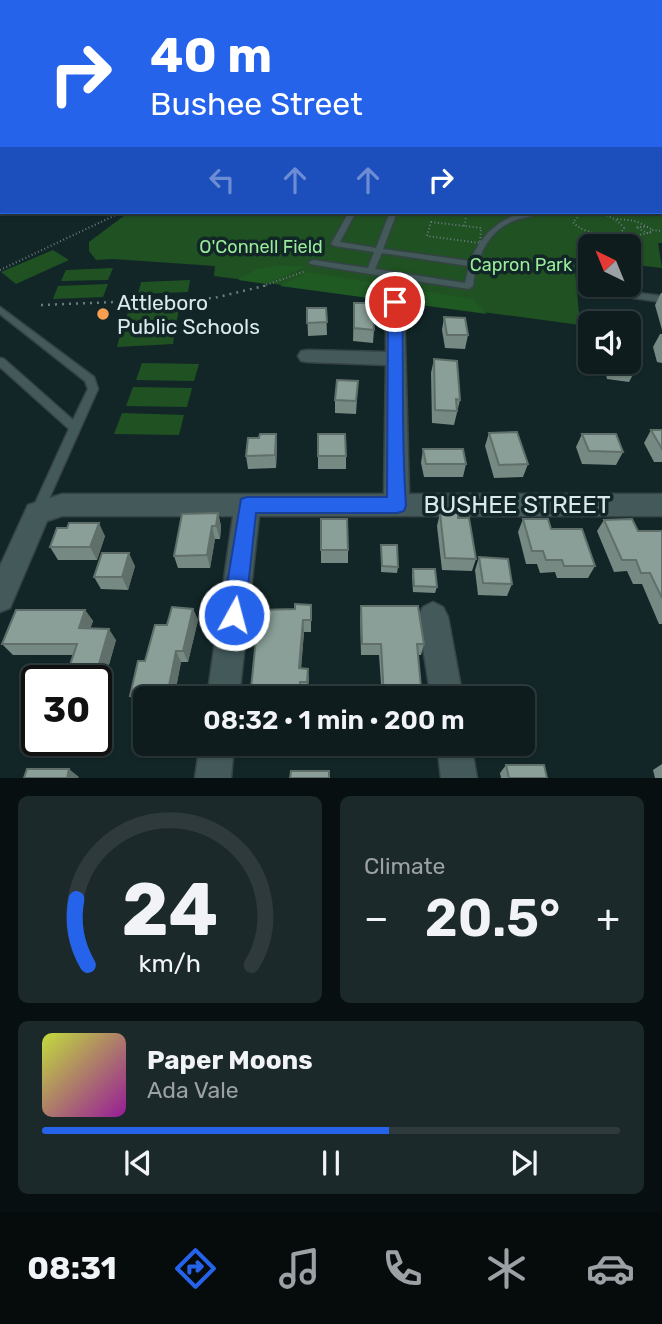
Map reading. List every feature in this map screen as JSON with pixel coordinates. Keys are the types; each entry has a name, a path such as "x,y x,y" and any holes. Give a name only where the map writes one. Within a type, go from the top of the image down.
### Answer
{"street":[{"path":"395,302 394,466 397,505"},
{"path":"308,356 396,359"},
{"name":"BUSHEE STREET","path":"37,513 62,505 662,505"},
{"path":"224,686 247,505"},
{"path":"0,598 37,513"},
{"path":"433,617 445,686"},
{"path":"213,778 216,756"},
{"path":"456,756 459,778"}],"lane":[{"path":"351,214 335,244 473,264"},
{"path":"370,272 376,249 393,214"},
{"path":"313,262 469,286 473,264 481,247 499,226 532,214"},
{"path":"641,296 662,299"},
{"path":"0,310 90,379 93,389 37,513"},
{"path":"0,361 75,429"}],"path":[{"path":"0,270 118,214"},
{"path":"464,226 467,214"},
{"path":"584,214 576,217 573,222 581,230 592,234"},
{"path":"604,214 624,228 620,234"},
{"path":"616,220 626,218 653,230 662,231"},
{"path":"431,222 464,226 481,228 480,243 427,236 431,222"},
{"path":"648,227 636,227 649,234"},
{"path":"641,236 653,230"},
{"path":"41,305 214,298 259,288 329,265"}],"green space":[{"name":"Capron Park","path":"126,214 662,214 662,243 658,243 662,268 641,266 641,234 578,234 578,258 574,258 578,325 214,276 215,266 96,260 89,251 89,242"},
{"path":"53,250 69,260 16,284 1,272"},
{"path":"306,266 267,284 238,280 257,269"},
{"path":"113,268 108,280 61,281 66,270"},
{"path":"308,272 472,299 487,314 280,286"},
{"path":"190,280 188,292 138,294 141,282"},
{"path":"108,284 103,297 53,299 58,286"},
{"path":"179,310 176,324 123,327 128,312"},
{"path":"175,329 173,344 117,347 121,332"},
{"path":"142,363 199,364 194,381 136,380"},
{"path":"133,387 192,388 187,407 126,406"},
{"path":"122,413 184,415 179,435 114,434"}],"building":[{"path":"354,303 373,303 374,330 354,328"},
{"path":"307,308 326,308 327,322 307,323"},
{"path":"444,317 465,318 468,335 447,335"},
{"path":"434,359 457,361 460,400 456,399 457,411 435,410"},
{"path":"337,380 358,381 356,401 335,400"},
{"path":"651,430 662,430 662,449"},
{"path":"517,432 528,464 499,465 489,433"},
{"path":"260,434 276,434 275,455 246,456 248,438 259,438"},
{"path":"318,434 345,434 346,456 318,456"},
{"path":"582,434 616,434 623,452 589,451"},
{"path":"423,449 463,449 466,464 426,464"},
{"path":"218,513 216,526 212,526 207,555 174,556 182,514"},
{"path":"440,513 458,513 458,518 469,518 476,559 445,558"},
{"path":"321,519 347,519 348,550 321,550"},
{"path":"523,519 548,519 551,529 582,529 595,566 564,566 562,560 546,560 543,551 532,551"},
{"path":"632,519 638,531 662,531 662,598 650,573 641,573 636,560 622,560 604,520"},
{"path":"69,523 99,523 90,547 50,547 57,528 67,528"},
{"path":"381,545 397,545 398,567 382,566"},
{"path":"102,553 129,553 122,577 94,577"},
{"path":"479,557 508,559 512,584 483,583"},
{"path":"413,569 435,569 437,587 414,586"},
{"path":"295,604 311,605 311,620 303,620 299,668 308,669 307,682 300,682 300,686 251,686 259,610 295,609"},
{"path":"361,606 418,606 424,644 417,644 421,686 383,686 381,644 362,644"},
{"path":"172,607 193,609 183,651 176,651 169,686 133,686 133,696 130,696 138,661 145,661 155,625 167,625"},
{"path":"16,610 85,610 79,628 109,629 99,665 70,665 77,644 2,644"},
{"path":"506,765 544,765 547,778 509,778"},
{"path":"27,769 69,769 67,778 24,778"},
{"path":"291,771 329,771 329,778 290,778"}],"place":[{"name":"Attleboro Public Schools","path":"103,314"}],"route":[{"path":"234,615 247,505 397,505 394,466 397,394 395,302"}],"park label":[{"name":"O'Connell Field","path":"261,247"}]}
